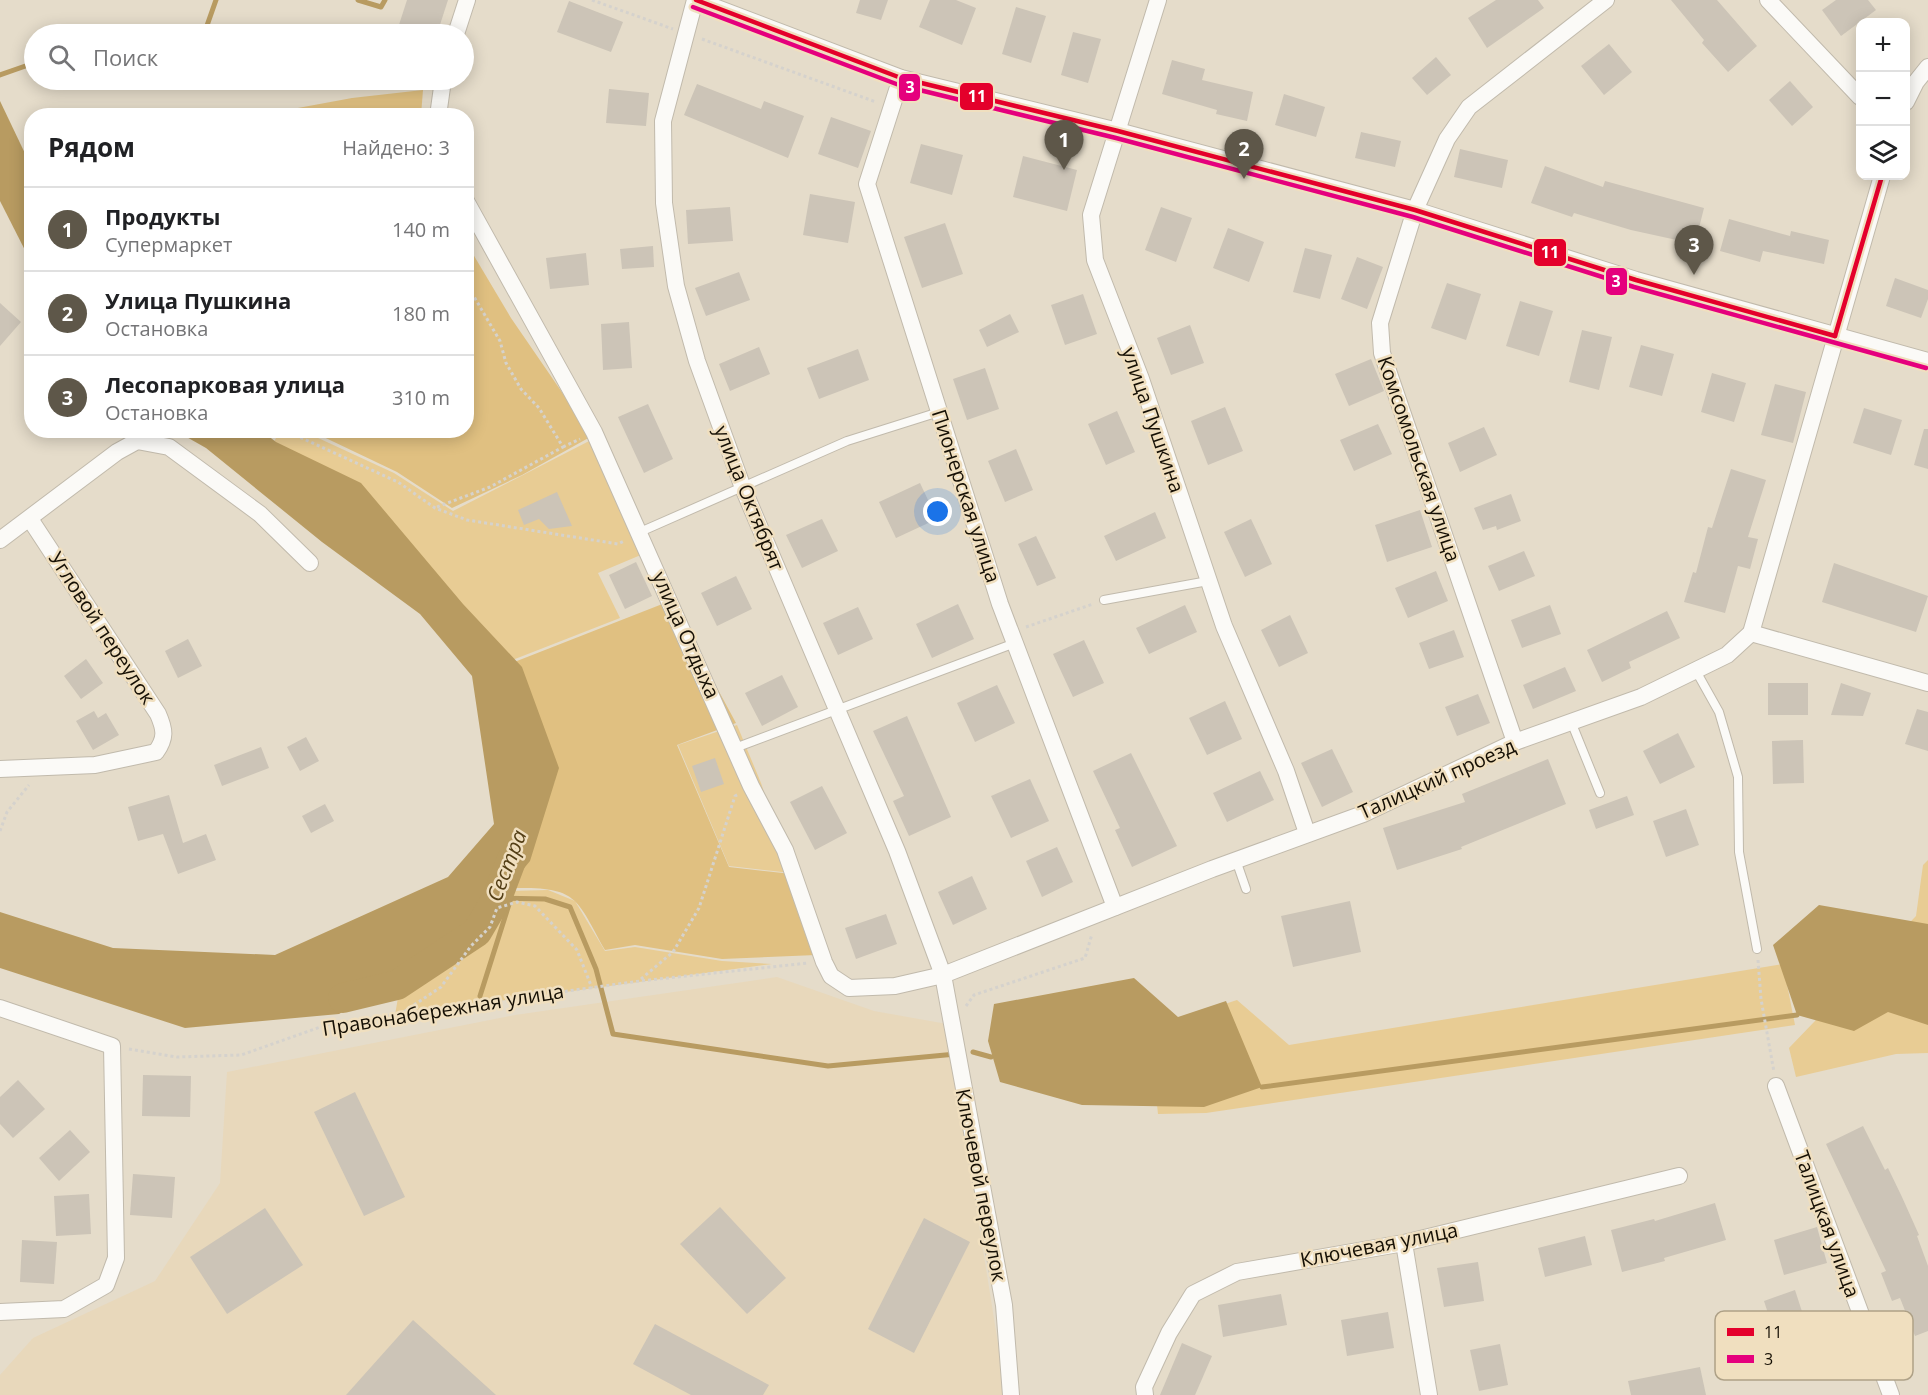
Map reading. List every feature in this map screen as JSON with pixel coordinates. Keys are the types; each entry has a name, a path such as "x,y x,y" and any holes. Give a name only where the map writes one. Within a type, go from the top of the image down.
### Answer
{"street":[{"path":"459,24 467,0"},
{"path":"696,0 901,78 1118,131 1415,210 1636,280 1928,362"},
{"name":"улица Октябрят","path":"696,0 663,121 664,203 676,286 691,339 743,488 897,851 943,975"},
{"name":"улица Пушкина","path":"1158,0 1091,215 1095,260 1141,379 1224,626 1286,771 1307,833"},
{"name":"Комсомольская улица","path":"1515,742 1382,353 1380,323 1415,210 1447,139 1469,107 1606,0"},
{"path":"1768,0 1856,93"},
{"path":"1910,93 1928,67"},
{"name":"Пионерская улица","path":"901,78 867,184 1013,638 1115,908"},
{"path":"439,108 442,90"},
{"path":"1881,180 1751,633 1928,683"},
{"name":"улица Отдыха","path":"474,215 594,432 640,531 751,786 785,850 831,976 849,988 895,986 943,975"},
{"path":"0,540 117,452 137,441 169,447 260,514 310,563"},
{"name":"Угловой переулок","path":"30,519 158,714 164,730 164,741 156,752 105,763 34,768"},
{"name":"Талицкий проезд","path":"943,975 1398,799 1515,742 1572,724 1696,671 1727,655 1751,633"},
{"path":"0,769 34,768"},
{"name":"Ключевой переулок","path":"943,975 960,1078 1004,1305 1011,1395"},
{"path":"0,1008 112,1046 116,1258 106,1285 63,1309 0,1312"},
{"name":"Талицкая улица","path":"1776,1086 1858,1311"},
{"name":"Ключевая улица","path":"1145,1395 1144,1387 1169,1333 1193,1294 1236,1272 1404,1243 1679,1176"},
{"path":"1404,1243 1429,1395"},
{"name":"Талицкая улица","path":"1884,1380 1889,1395"}],"lane":[{"path":"640,531 847,441 939,412"},
{"path":"1104,600 1209,581"},
{"path":"735,748 836,710 1013,638"},
{"path":"1696,671 1719,712 1738,777 1739,852 1757,949"},
{"path":"1572,724 1600,793"},
{"path":"1236,860 1246,889"}],"path":[{"path":"592,0 892,108"},
{"path":"435,508 490,487 563,447 539,408 521,389 506,363 500,341 474,297"},
{"path":"302,438 398,482 435,508 467,520 618,544 640,531"},
{"path":"1013,638 1104,600"},
{"path":"0,831 7,812 32,781 34,768"},
{"path":"640,981 673,952 699,908 735,796 751,786"},
{"path":"398,1016 441,987 471,946 490,927 496,908 517,902 535,906 577,950 592,988"},
{"path":"962,1011 974,995 1058,969 1085,958 1097,915"},
{"path":"1757,949 1761,999 1776,1086"},
{"name":"Правонабережная улица","path":"112,1046 177,1057 241,1055 329,1024 640,981 773,965 824,962"}],"shaded area":[{"path":"423,90 422,108 298,108 352,98"},
{"path":"474,256 511,318 592,436 522,475 452,508 397,472 326,438 474,438"},
{"path":"276,438 318,438 394,473 453,511 595,438 655,549 598,573 620,618 502,664 267,454"},
{"path":"334,513 452,607 516,691 543,780 509,891 548,890 575,901 605,951 635,947 722,961 772,964 395,1015 400,986 479,933 500,894 536,786 514,699 455,619 332,521"},
{"path":"670,601 736,723 677,745 729,867 792,874 816,955 722,959 635,945 605,950 588,918 573,899 551,890 514,888 555,780 504,666"},
{"path":"737,725 761,783 791,873 729,866 678,745"},
{"path":"1928,860 1928,1053 1896,1054 1796,1077 1789,1048 1916,916 1923,865"},
{"path":"1783,964 1795,1025 1206,1113 1158,1114 1147,1010 1167,1023 1237,1000 1289,1045"},
{"path":"777,977 874,1011 947,1024 1006,1394 0,1395 0,1375 33,1338 155,1281 220,1183 227,1072 515,1015"}],"water":[{"path":"0,101 24,151 24,248 0,201"},
{"path":"188,438 271,438 361,483 463,604 522,667 559,768 530,861 460,946 339,1014 185,1028 0,968 0,912 113,948 275,955 448,877 494,824 472,676 420,614 322,542 206,448"},
{"path":"1819,905 1928,924 1928,1025 1888,1012 1854,1031 1797,1015 1773,945"},
{"path":"1134,978 1178,1017 1226,1001 1262,1087 1204,1107 1082,1105 1000,1082 988,1041 994,1004"}],"building":[{"path":"407,0 448,0 440,24 399,24"},
{"path":"860,0 888,0 881,20 856,13"},
{"path":"930,0 956,0 976,8 962,45 919,27"},
{"path":"1496,0 1538,0 1544,8 1487,48 1468,18"},
{"path":"1671,0 1717,0 1757,46 1728,72 1702,43 1704,40"},
{"path":"1836,0 1868,0 1876,10 1865,18 1856,18 1856,25 1841,36 1822,10"},
{"path":"569,1 623,22 611,52 557,32"},
{"path":"1016,7 1046,16 1031,63 1002,54"},
{"path":"1073,32 1101,39 1088,83 1061,75"},
{"path":"1609,44 1632,72 1604,95 1581,66"},
{"path":"1436,57 1451,75 1427,95 1412,78"},
{"path":"1172,60 1205,69 1202,80 1253,92 1247,121 1216,114 1217,110 1162,94"},
{"path":"1790,81 1813,107 1792,126 1769,100"},
{"path":"697,84 761,109 764,101 804,116 788,158 684,115"},
{"path":"609,89 649,93 646,126 606,123"},
{"path":"1284,94 1325,107 1316,137 1275,125"},
{"path":"831,117 871,131 858,168 818,154"},
{"path":"1361,132 1401,141 1395,167 1355,158"},
{"path":"921,144 963,155 952,195 910,183"},
{"path":"1460,149 1508,160 1502,188 1454,177"},
{"path":"1023,156 1077,170 1067,211 1013,197"},
{"path":"1545,166 1603,187 1605,181 1704,208 1695,244 1631,230 1574,213 1572,217 1531,203"},
{"path":"810,194 855,202 848,243 803,235"},
{"path":"730,207 733,241 688,244 686,210"},
{"path":"1161,207 1192,218 1176,262 1145,250"},
{"path":"1729,219 1790,236 1791,231 1829,240 1824,264 1763,251 1760,262 1720,251"},
{"path":"945,223 963,274 922,288 904,237"},
{"path":"1228,228 1264,242 1249,282 1213,268"},
{"path":"653,246 654,267 622,269 620,249"},
{"path":"1305,248 1332,255 1320,299 1293,292"},
{"path":"586,253 589,285 550,289 546,258"},
{"path":"1357,257 1383,267 1367,309 1341,299"},
{"path":"739,272 750,300 706,316 695,288"},
{"path":"1895,278 1928,290 1928,299 1921,318 1886,306"},
{"path":"1447,283 1481,294 1466,340 1431,328"},
{"path":"1083,294 1097,334 1065,345 1051,305"},
{"path":"1520,301 1553,311 1539,356 1506,346"},
{"path":"0,303 21,322 0,346"},
{"path":"1010,314 1019,332 987,347 979,330"},
{"path":"629,322 632,368 603,370 601,324"},
{"path":"1190,325 1204,363 1171,375 1157,338"},
{"path":"1582,330 1612,337 1599,390 1569,382"},
{"path":"1641,345 1674,354 1662,396 1629,387"},
{"path":"759,347 770,374 730,391 719,364"},
{"path":"858,349 869,380 819,399 807,368"},
{"path":"1371,359 1384,391 1349,406 1335,374"},
{"path":"985,368 999,409 967,420 953,379"},
{"path":"1712,373 1746,383 1734,422 1701,412"},
{"path":"1775,384 1806,392 1793,443 1761,435"},
{"path":"648,404 673,459 644,473 618,417"},
{"path":"1225,407 1243,451 1208,465 1191,421"},
{"path":"1864,408 1902,420 1891,455 1853,443"},
{"path":"1117,411 1135,452 1106,465 1088,424"},
{"path":"1378,424 1392,454 1354,471 1340,440"},
{"path":"1484,427 1497,455 1460,472 1448,443"},
{"path":"1924,429 1928,429 1928,469 1914,465"},
{"path":"1016,449 1033,490 1005,502 988,461"},
{"path":"1731,469 1766,480 1748,537 1758,539 1750,569 1738,566 1725,613 1684,602 1693,572 1696,573 1708,527 1712,528"},
{"path":"920,483 937,519 896,538 879,502"},
{"path":"557,492 572,526 549,529 539,519 524,525 518,510"},
{"path":"1511,494 1521,521 1497,530 1496,526 1483,530 1474,508"},
{"path":"1420,510 1432,547 1387,562 1375,525"},
{"path":"1155,512 1166,538 1116,561 1104,536"},
{"path":"822,519 838,551 802,568 786,535"},
{"path":"1251,519 1272,564 1245,577 1224,532"},
{"path":"1036,536 1056,578 1037,586 1018,544"},
{"path":"1524,551 1535,576 1499,591 1488,566"},
{"path":"636,562 652,596 625,609 609,575"},
{"path":"1834,563 1928,596 1916,632 1822,602"},
{"path":"1436,571 1448,601 1408,618 1395,588"},
{"path":"736,576 752,609 717,626 701,593"},
{"path":"958,604 974,639 932,658 916,624"},
{"path":"1185,605 1197,632 1149,654 1136,628"},
{"path":"1550,605 1561,634 1522,648 1511,620"},
{"path":"858,607 873,639 838,655 823,623"},
{"path":"1667,611 1680,638 1629,662 1631,668 1602,682 1587,650"},
{"path":"1290,615 1308,653 1279,667 1261,630"},
{"path":"1454,630 1464,657 1429,669 1419,643"},
{"path":"188,639 202,666 178,678 165,651"},
{"path":"1084,640 1104,683 1073,697 1053,654"},
{"path":"86,659 103,683 81,699 64,676"},
{"path":"1565,667 1576,691 1533,709 1523,685"},
{"path":"782,675 798,707 762,726 745,693"},
{"path":"1768,683 1808,683 1808,715 1768,715"},
{"path":"1841,683 1871,693 1863,716 1831,715"},
{"path":"997,685 1015,723 975,742 957,703"},
{"path":"1478,694 1490,723 1457,736 1445,707"},
{"path":"1225,701 1242,739 1207,755 1189,718"},
{"path":"1917,709 1928,712 1928,751 1905,744"},
{"path":"94,711 98,718 106,713 119,735 93,750 76,721"},
{"path":"907,716 951,817 909,836 893,801 904,796 873,731"},
{"path":"1678,733 1695,767 1660,784 1643,751"},
{"path":"306,737 319,761 300,771 287,747"},
{"path":"1803,740 1804,783 1773,784 1772,741"},
{"path":"261,747 269,768 222,786 214,765"},
{"path":"1332,749 1353,792 1322,807 1301,763"},
{"path":"1131,753 1177,846 1132,867 1115,830 1120,828 1093,771"},
{"path":"715,758 724,784 701,792 692,766"},
{"path":"1548,759 1566,804 1461,847 1462,849 1397,870 1383,828 1465,802 1462,794"},
{"path":"1260,771 1274,800 1227,822 1213,793"},
{"path":"1030,779 1049,821 1011,838 991,796"},
{"path":"822,786 847,833 815,850 790,802"},
{"path":"169,795 183,843 206,834 216,860 178,874 163,834 138,841 128,807"},
{"path":"1627,796 1634,815 1596,829 1589,810"},
{"path":"325,804 334,821 311,833 302,816"},
{"path":"1686,809 1699,845 1666,857 1653,821"},
{"path":"1057,847 1073,882 1042,897 1026,861"},
{"path":"972,876 987,909 953,925 938,892"},
{"path":"1350,901 1361,952 1293,967 1281,916"},
{"path":"886,914 897,944 856,959 845,928"},
{"path":"143,1075 191,1076 190,1117 142,1116"},
{"path":"18,1080 45,1109 13,1138 0,1124 0,1097"},
{"path":"355,1092 405,1197 364,1216 314,1112"},
{"path":"1863,1126 1885,1170 1888,1168 1919,1235 1917,1236 1928,1266 1928,1331 1915,1336 1913,1311 1905,1311 1900,1298 1892,1301 1881,1273 1886,1271 1826,1144"},
{"path":"70,1130 90,1152 59,1181 39,1158"},
{"path":"133,1174 175,1177 172,1218 130,1215"},
{"path":"89,1194 91,1234 56,1236 54,1196"},
{"path":"1715,1203 1726,1240 1664,1258 1665,1261 1622,1272 1611,1230 1654,1219 1655,1221"},
{"path":"720,1207 786,1278 747,1314 680,1244"},
{"path":"265,1208 303,1265 227,1314 190,1257"},
{"path":"924,1218 970,1242 914,1353 868,1329"},
{"path":"1817,1227 1827,1263 1784,1275 1774,1240"},
{"path":"1585,1236 1592,1265 1545,1277 1538,1248"},
{"path":"22,1240 57,1242 54,1284 20,1282"},
{"path":"1478,1262 1484,1301 1444,1307 1437,1268"},
{"path":"1795,1290 1802,1311 1767,1311 1764,1301"},
{"path":"1281,1294 1287,1325 1223,1337 1218,1305"},
{"path":"1388,1312 1394,1348 1347,1356 1341,1320"},
{"path":"413,1320 496,1395 346,1395"},
{"path":"655,1324 769,1385 763,1395 691,1395 633,1364"},
{"path":"1182,1343 1212,1356 1195,1395 1160,1395"},
{"path":"1500,1344 1508,1385 1479,1391 1470,1350"},
{"path":"1700,1367 1706,1395 1631,1395 1628,1381"}],"waterway":[{"path":"208,24 216,0"},
{"path":"358,0 381,7 385,0"},
{"path":"0,75 24,67"},
{"name":"Сестра","path":"343,998 397,985 477,932 497,898 511,861"},
{"path":"497,898 545,899 570,907 596,969 613,1034 828,1066 956,1054"},
{"path":"480,996 511,898"},
{"path":"1262,1087 1797,1015"},
{"path":"973,1052 991,1057"}],"transit line":[{"name":"11","path":"696,0 901,78 1118,131 1415,210 1636,280 1835,336"},
{"name":"3","path":"693,7 899,85 1116,138 1413,217 1634,287 1926,368"},
{"name":"11","path":"1835,336 1881,180"}],"place":[{"name":"Продукты","path":"1064,170"},
{"name":"Улица Пушкина","path":"1244,179"},
{"name":"Лесопарковая улица","path":"1694,275"}]}
